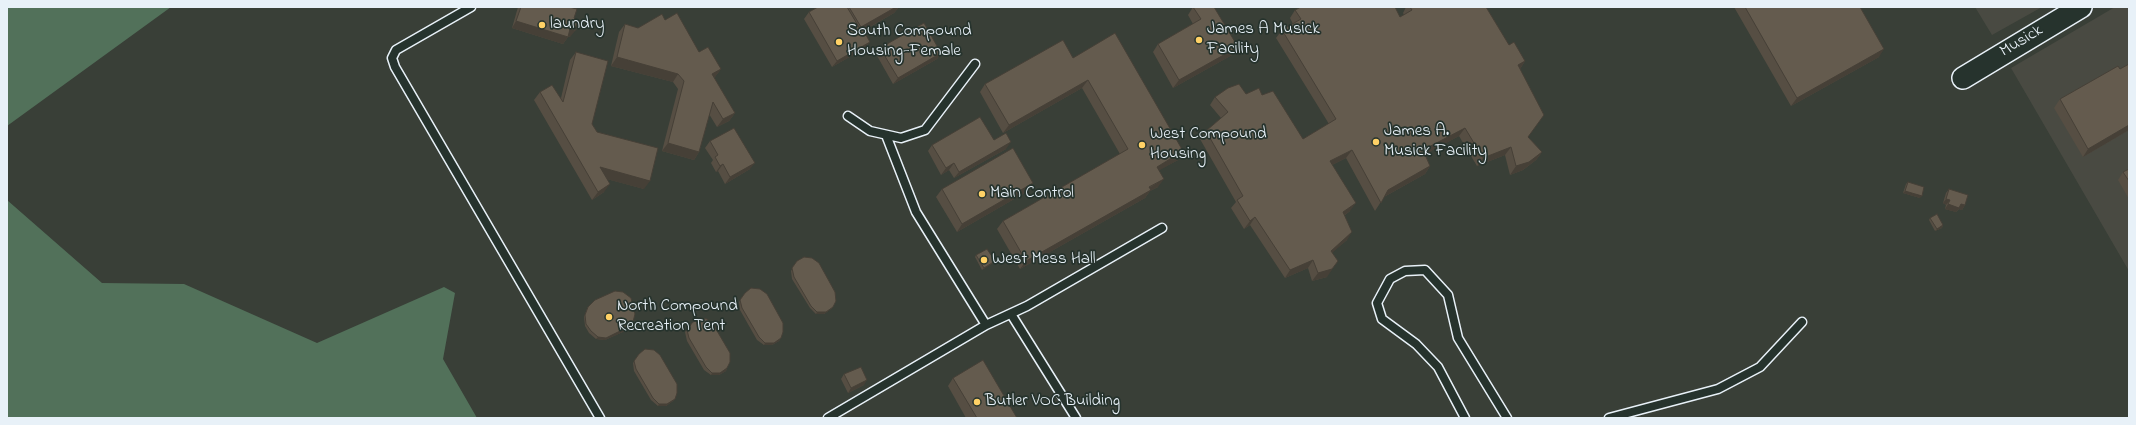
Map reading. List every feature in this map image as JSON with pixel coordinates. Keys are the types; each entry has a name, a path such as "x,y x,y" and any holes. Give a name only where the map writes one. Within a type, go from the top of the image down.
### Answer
{"street":[{"name":"Musick","path":"1963,78 2081,7"}],"lane":[{"path":"471,7 396,50 392,58 395,67 600,418"},
{"path":"848,116 870,130 900,138 925,130 975,64"},
{"path":"886,135 916,212 986,325"},
{"path":"828,418 986,325 1011,314 1162,228"},
{"path":"1465,418 1438,367 1416,344 1382,320 1377,303 1390,279 1405,271 1426,270 1448,294 1458,338 1507,418"},
{"path":"1011,314 1076,418"},
{"path":"1609,418 1718,390 1760,367 1802,322"}],"shaded area":[{"path":"1975,7 2042,7 1992,35"},
{"path":"2115,7 2129,7 2129,271 2011,68"}],"green space":[{"path":"7,7 171,7 7,126"},
{"path":"7,200 102,283 184,284 317,343 444,287 455,293 443,359 477,418 7,418"}],"building":[{"name":"laundry","path":"521,7 569,7 577,9 574,18 578,20 575,31 570,29 568,37 516,21"},
{"name":"South Compound Housing-Female","path":"818,7 847,7 860,29 862,28 870,42 837,61 809,12"},
{"path":"849,7 896,7 861,27"},
{"name":"James A Musick Facility","path":"1193,7 1214,7 1238,47 1179,80 1158,44 1201,19"},
{"name":"James A. Musick Facility","path":"1301,7 1395,7 1400,17 1412,10 1410,7 1486,7 1509,45 1514,42 1525,61 1518,65 1544,115 1528,137 1542,152 1529,162 1516,166 1511,147 1483,158 1465,128 1423,150 1430,166 1388,190 1381,203 1352,150 1330,161 1356,203 1343,212 1352,232 1331,251 1338,261 1332,269 1318,273 1313,260 1290,270 1255,217 1250,221 1237,200 1243,196 1206,131 1228,112 1215,97 1228,88 1239,84 1246,94 1259,88 1262,95 1273,91 1303,139 1336,119 1282,30 1301,19 1295,10"},
{"path":"1745,7 1860,7 1884,49 1797,98"},
{"path":"677,13 699,52 708,47 721,69 712,74 735,113 723,119 713,102 699,152 668,143 684,81 678,74 617,57 625,24 638,28 662,14 665,20"},
{"path":"924,23 941,53 898,78 880,48"},
{"name":"West Compound Housing","path":"1115,33 1183,151 1157,167 1164,179 1149,187 1151,190 1026,261 1003,221 1128,149 1088,80 1009,125 985,84 1063,40 1073,58"},
{"path":"576,52 608,61 592,124 597,132 658,148 650,181 600,167 610,184 598,192 540,92 552,85 563,102"},
{"path":"2129,64 2129,125 2088,149 2060,99 2118,66 2120,69"},
{"path":"980,117 994,140 1006,133 1011,142 959,172 954,163 946,168 932,145"},
{"path":"734,128 755,163 730,177 723,164 720,166 715,157 718,155 710,141"},
{"name":"Main Control","path":"1013,148 1033,183 962,224 942,189"},
{"path":"2129,169 2129,181 2123,172"},
{"path":"1908,182 1924,187 1922,196 1905,191"},
{"path":"1949,189 1968,195 1965,205 1961,204 1959,208 1948,204 1950,200 1946,199"},
{"path":"1937,214 1943,225 1937,229 1930,218"},
{"name":"West Mess Hall","path":"987,249 995,261 984,268 976,255"},
{"path":"804,257 812,258 819,263 835,292 836,301 833,307 826,312 817,312 811,306 794,277 792,268 797,261"},
{"path":"751,288 760,289 767,294 783,323 781,338 774,343 765,343 759,337 742,308 740,300"},
{"name":"North Compound Recreation Tent","path":"615,291 623,292 631,298 635,314 633,322 626,328 606,338 598,337 586,324 585,315 588,307 595,300"},
{"path":"698,318 707,319 713,324 730,353 730,362 727,368 720,373 712,373 706,367 689,338 687,330"},
{"path":"645,349 654,350 660,355 677,384 675,399 667,404 659,404 653,398 636,369 634,361"},
{"name":"Butler VOC Building","path":"983,360 1017,418 977,418 953,378"},
{"path":"861,367 867,380 851,388 844,374"}],"place":[{"name":"laundry","path":"542,25"},
{"name":"James A Musick Facility","path":"1199,40"},
{"name":"South Compound Housing-Female","path":"839,42"},
{"name":"James A. Musick Facility","path":"1376,142"},
{"name":"West Compound Housing","path":"1142,145"},
{"name":"Main Control","path":"982,194"},
{"name":"West Mess Hall","path":"984,260"},
{"name":"North Compound Recreation Tent","path":"609,317"},
{"name":"Butler VOC Building","path":"977,402"}]}
